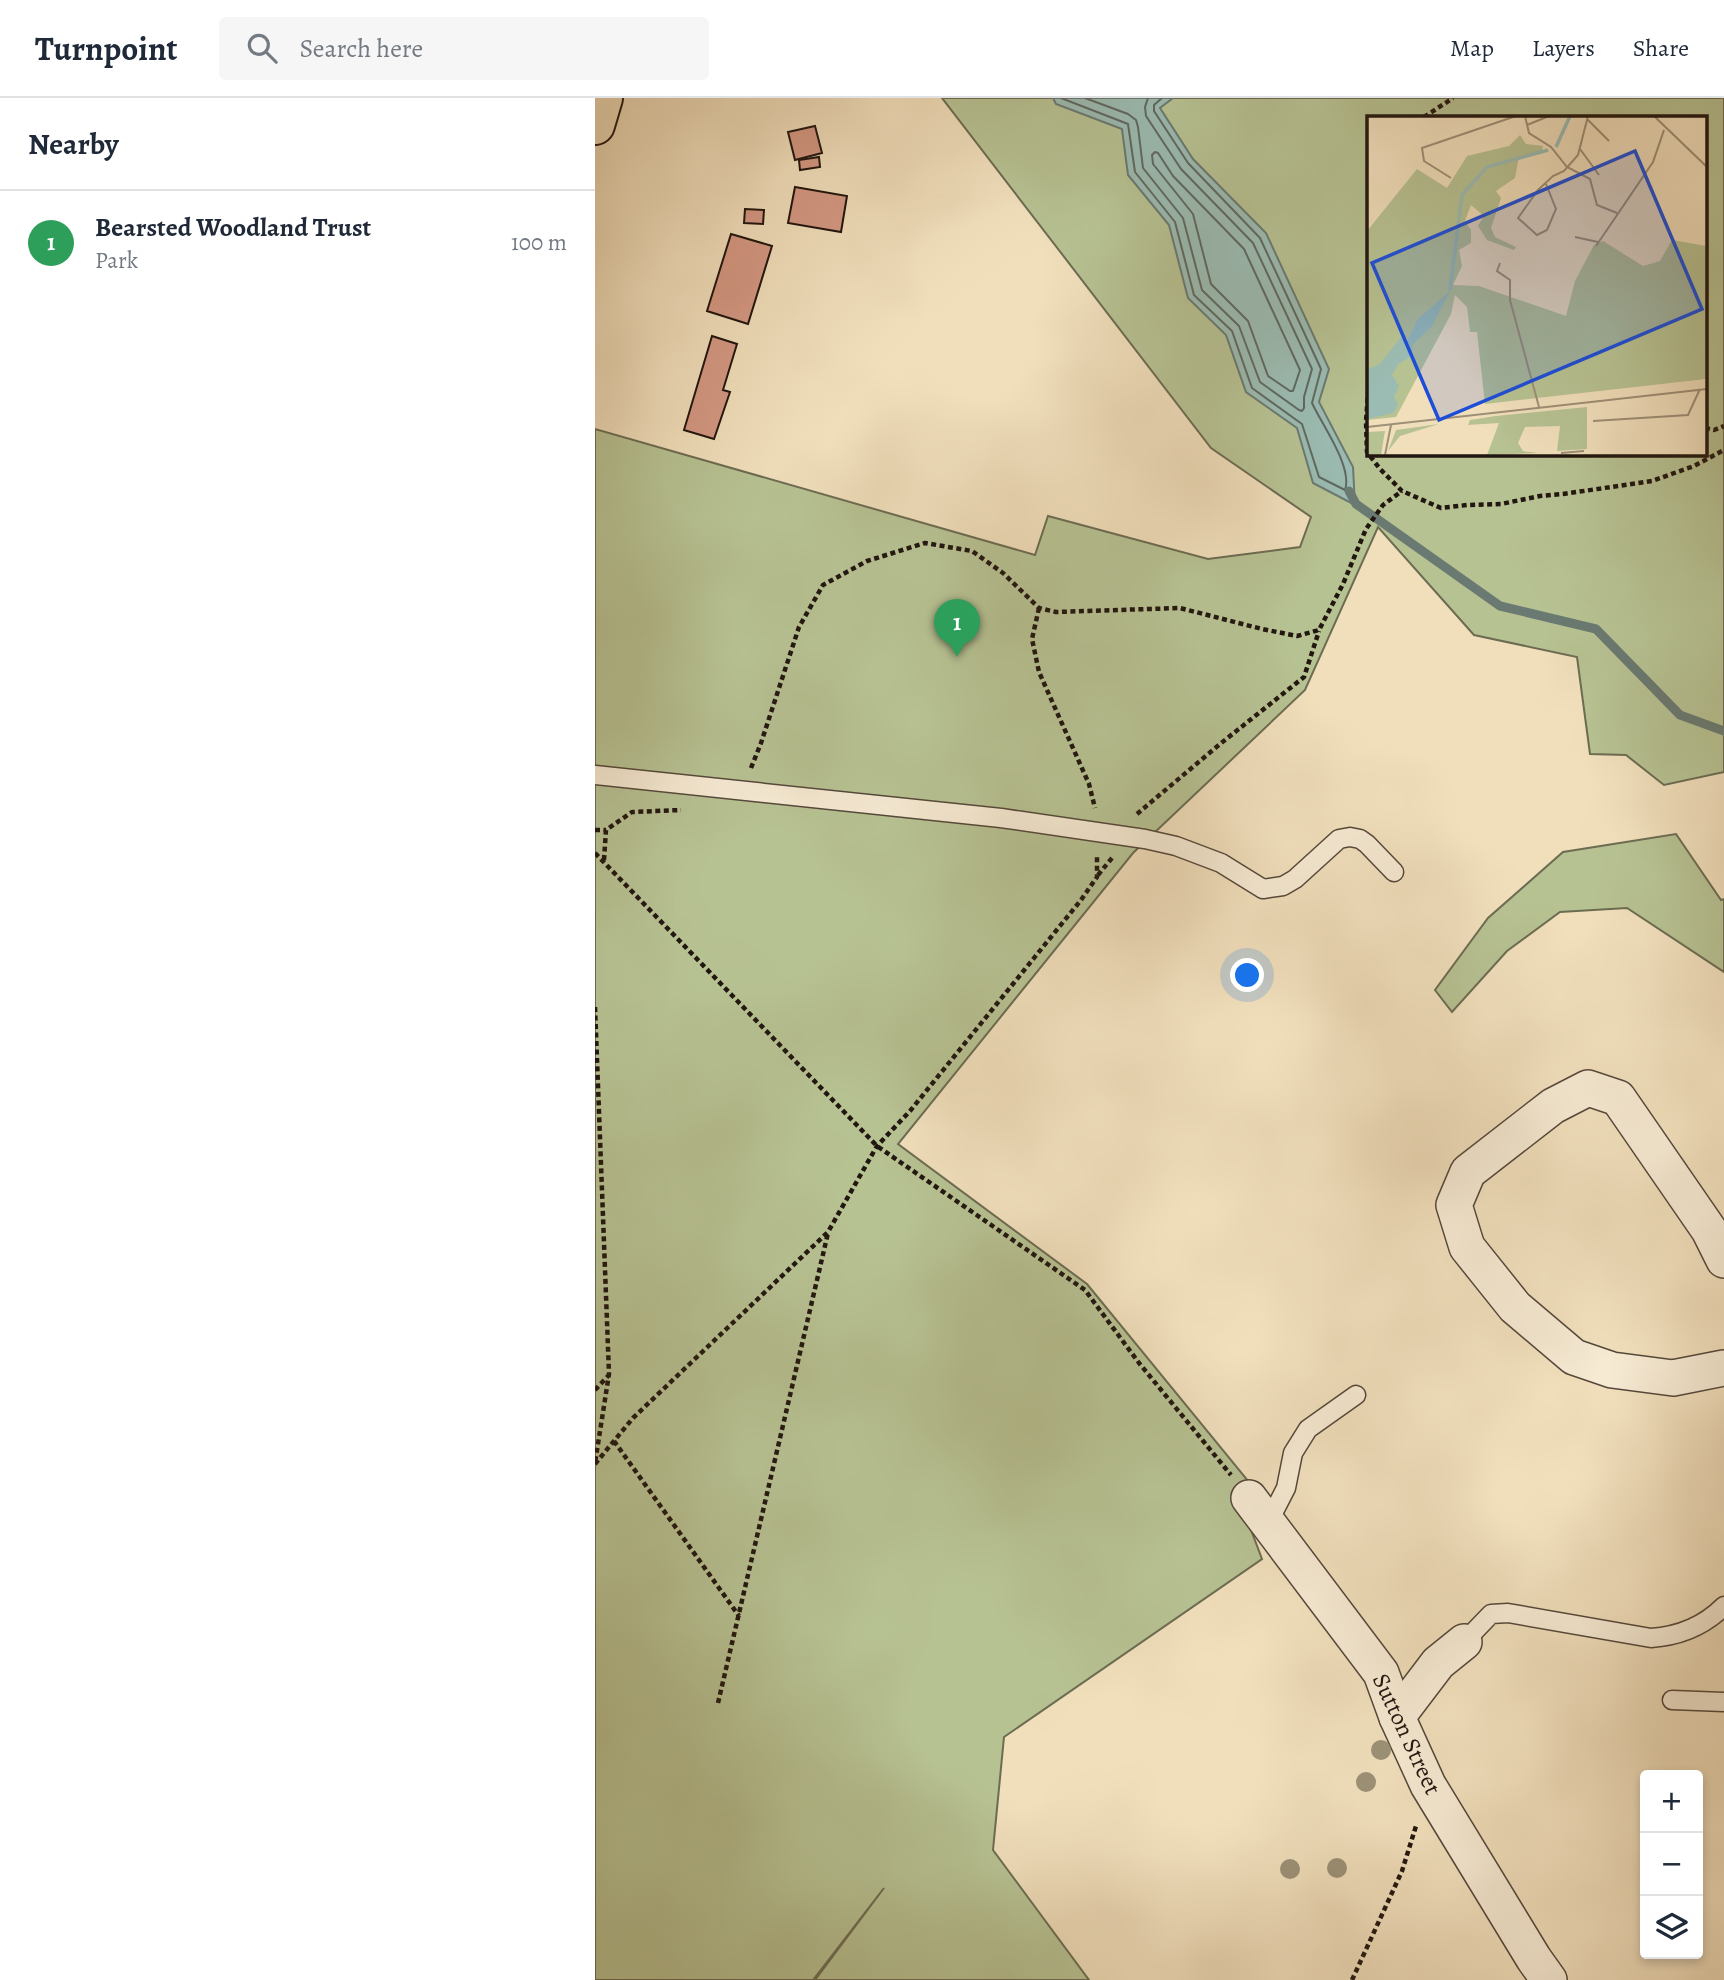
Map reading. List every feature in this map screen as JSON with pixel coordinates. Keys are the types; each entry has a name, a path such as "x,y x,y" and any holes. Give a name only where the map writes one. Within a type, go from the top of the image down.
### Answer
{"main road":[{"path":"595,125 603,98"}],"street":[{"path":"1724,1261 1709,1230 1618,1098 1588,1088 1553,1106 1468,1172 1454,1205 1467,1247 1515,1307 1574,1357 1612,1370 1673,1378 1724,1368"},
{"name":"Sutton Street","path":"1258,1511 1381,1673 1397,1717 1429,1785 1549,1980"},
{"path":"1397,1717 1438,1663 1464,1642"}],"lane":[{"path":"595,775 1001,818 1125,836 1176,846 1220,863 1263,888 1283,886 1295,879 1339,839 1350,837 1367,844 1394,872"},
{"path":"1258,1511 1286,1488 1293,1453 1308,1429 1356,1395"},
{"path":"1464,1642 1491,1614 1509,1613 1651,1638 1668,1637 1691,1630 1714,1616 1724,1606"},
{"path":"1672,1700 1724,1702"}],"path":[{"path":"1426,116 1453,98"},
{"path":"1367,408 1367,452"},
{"path":"1707,428 1714,430 1724,426"},
{"path":"1369,455 1402,491 1441,508 1500,504 1540,495 1652,481 1694,466 1724,450"},
{"path":"718,1703 828,1232 877,1146 911,1111 1081,900 1120,848 1133,817 1304,677 1319,630 1343,584 1366,528 1383,505 1402,491"},
{"path":"742,790 761,743 799,626 823,585 867,561 925,543 972,551 1003,573 1039,608 1056,612 1180,608 1297,636 1319,630"},
{"path":"1039,608 1032,639 1039,672 1089,785 1097,820 1097,877"},
{"path":"595,830 606,830 632,812 686,810"},
{"path":"604,860 606,830"},
{"path":"595,853 877,1146 1084,1290 1258,1511"},
{"path":"595,1007 609,1374 595,1464"},
{"path":"595,1464 633,1418 828,1232"},
{"path":"595,1391 609,1374"},
{"path":"614,1441 739,1616"},
{"path":"1352,1980 1402,1871 1429,1785"}],"green space":[{"path":"942,98 1724,98 1724,772 1664,785 1626,755 1590,754 1577,657 1474,635 1378,527 1305,690 1133,853 898,1144 1087,1284 1258,1493 1242,1506 1262,1559 1004,1737 993,1850 1089,1980 815,1980 884,1888 813,1980 595,1980 595,429 1035,555 1048,516 1208,559 1300,547 1311,517 1211,448"},
{"path":"1676,834 1721,900 1724,899 1724,972 1627,908 1560,912 1507,951 1452,1012 1435,990 1488,918 1563,852"}],"water":[{"path":"1053,98 1173,98 1160,108 1193,159 1266,233 1329,369 1319,402 1353,467 1355,505 1313,483 1297,428 1246,392 1226,335 1188,298 1169,225 1128,175 1122,129 1056,104"}],"building":[{"path":"815,126 822,153 795,160 788,132"},
{"path":"819,157 820,167 800,170 799,160"},
{"path":"795,187 847,196 841,232 788,223"},
{"path":"745,209 764,210 763,224 744,223"},
{"path":"731,234 772,246 748,324 707,311"},
{"path":"712,336 737,344 723,390 730,392 714,439 684,430"}],"waterway":[{"path":"1349,491 1356,504 1500,606 1596,629 1680,715 1724,731"}],"place":[{"name":"Bearsted Woodland Trust","path":"957,657"}]}
